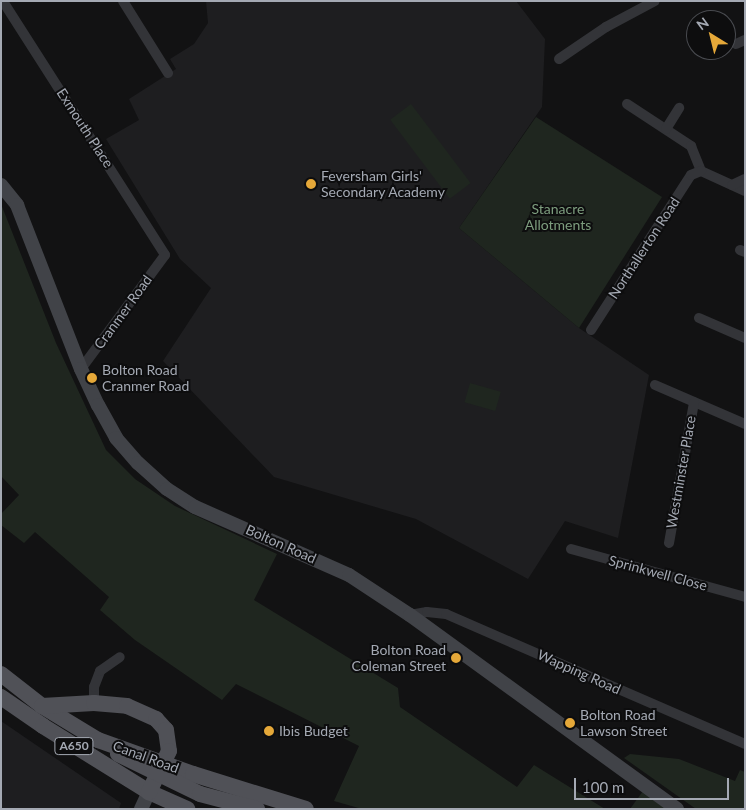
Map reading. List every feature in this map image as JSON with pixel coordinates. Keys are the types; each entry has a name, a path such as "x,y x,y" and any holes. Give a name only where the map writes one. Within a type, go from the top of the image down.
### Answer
{"main road":[{"name":"Canal Road","path":"1,674 42,706 124,758 306,809"},
{"name":"Canal Road","path":"1,697 42,726 149,792 187,809"},
{"path":"42,706 94,703 127,706 156,719 166,730 169,740 161,769 149,792"},
{"name":"A650","path":"161,769 200,794 257,809"}],"street":[{"path":"2,3 16,1"},
{"path":"123,1 168,73"},
{"path":"559,59 606,27 655,1"},
{"name":"Exmouth Place","path":"2,3 165,255"},
{"path":"627,104 691,146 701,171 745,191"},
{"path":"666,129 679,108"},
{"name":"Northallerton Road","path":"591,330 691,175 701,171"},
{"path":"732,185 745,179"},
{"name":"Bolton Road","path":"1,185 17,205 81,369 116,438 167,489 195,506 349,575 410,615 677,809"},
{"name":"Cranmer Road","path":"81,369 165,255"},
{"path":"699,318 745,338"},
{"path":"655,385 745,424"},
{"name":"Westminster Place","path":"669,543 694,402"},
{"name":"Sprinkwell Close","path":"571,549 745,597"},
{"name":"Wapping Road","path":"410,615 427,612 446,614 745,744"},
{"path":"94,703 94,687 100,672 120,657"},
{"path":"141,809 149,792"}],"shaded area":[{"path":"206,1 516,1 545,39 542,107 459,228 579,328 649,375 618,538 565,521 528,579 416,519 274,477 163,361 211,288 180,259 106,139 139,120 129,99 176,69 170,59 194,44 208,23"},
{"path":"1,721 121,803 119,809 1,809"}],"green space":[{"path":"411,104 471,183 450,199 390,120"},
{"name":"Stanacre Allotments","path":"536,117 662,197 579,328 459,228"},
{"path":"1,204 56,343 106,450 135,479 175,506 277,554 254,600 398,688 400,707 517,787 534,765 605,809 362,809 334,801 359,746 236,684 222,700 135,640 100,610 109,597 35,532 24,543 1,525 1,514 19,495 1,476"},
{"path":"470,383 501,392 495,411 464,402"},
{"path":"630,754 679,759 735,781 740,770 745,772 745,809 696,809 624,758"},
{"path":"643,791 667,809 630,809"}],"place":[{"name":"Feversham Girls' Secondary Academy","path":"311,184"},
{"name":"Bolton Road Cranmer Road","path":"92,378"},
{"name":"Bolton Road Coleman Street","path":"456,658"},
{"name":"Bolton Road Lawson Street","path":"570,723"},
{"name":"Ibis Budget","path":"269,731"}]}
